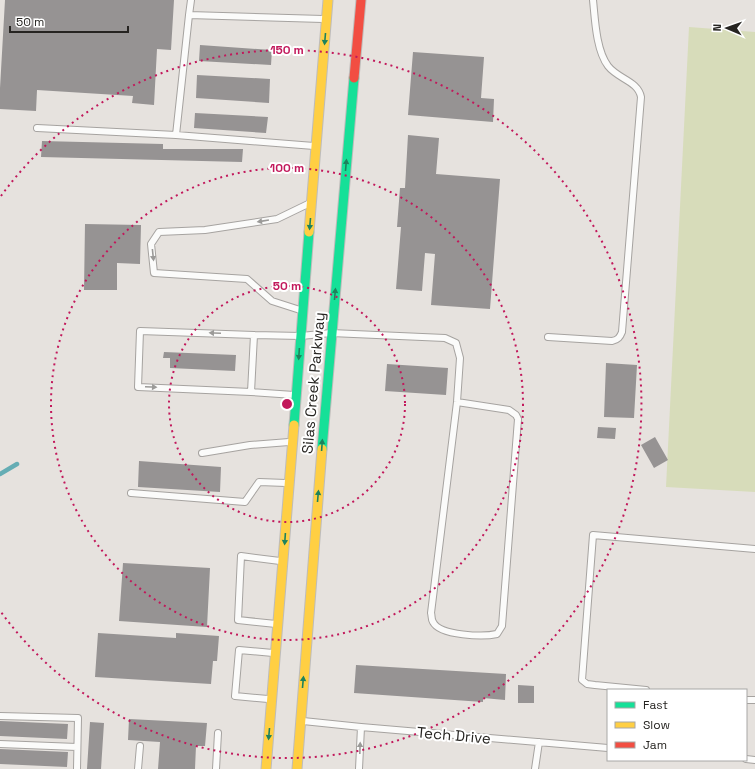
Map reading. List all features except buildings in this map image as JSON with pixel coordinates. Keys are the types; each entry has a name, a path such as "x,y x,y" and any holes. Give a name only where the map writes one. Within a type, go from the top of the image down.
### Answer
{"main road":[{"name":"Silas Creek Parkway","path":"266,769 328,0"},
{"name":"Silas Creek Parkway","path":"297,769 331,333 361,0"},
{"path":"288,502 295,521"},
{"path":"290,718 300,721"}],"lane":[{"path":"176,135 190,0"},
{"path":"548,337 616,341 620,338 622,332 641,97 640,91 634,85 615,73 608,65 600,47 593,0"},
{"path":"189,15 326,20"},
{"path":"37,128 176,135 316,146"},
{"path":"303,310 272,301 247,279 154,273 151,244 159,232 205,230 277,219 312,202"},
{"path":"296,395 138,387 140,331 301,336 331,333 445,338 456,344 460,358 457,402 431,612 432,621 436,626 444,631 489,636 497,634 502,626 518,419 516,415 509,410 457,402"},
{"path":"251,392 254,335"},
{"path":"202,453 250,445 293,442"},
{"path":"131,493 245,502 259,482 289,484"},
{"path":"636,689 588,684 582,680 593,535 755,549"},
{"path":"278,624 238,620 241,556 283,562"},
{"path":"272,700 235,696 239,650 276,654"},
{"path":"0,716 78,718 77,769"},
{"name":"Tech Drive","path":"300,721 607,748"},
{"path":"359,769 361,727"},
{"path":"216,769 218,733"},
{"path":"535,769 539,742"},
{"path":"0,744 77,747"},
{"path":"138,769 140,746"}],"green space":[{"path":"689,27 755,32 755,492 666,487"}],"waterway":[{"path":"0,474 17,464"}],"traffic: fast":[{"path":"322,449 354,78"},
{"path":"294,425 309,232"}],"traffic: slow":[{"path":"309,232 328,0"},
{"path":"266,769 294,425"},
{"path":"297,769 322,449"}],"traffic: jam":[{"path":"354,78 361,0"}]}
